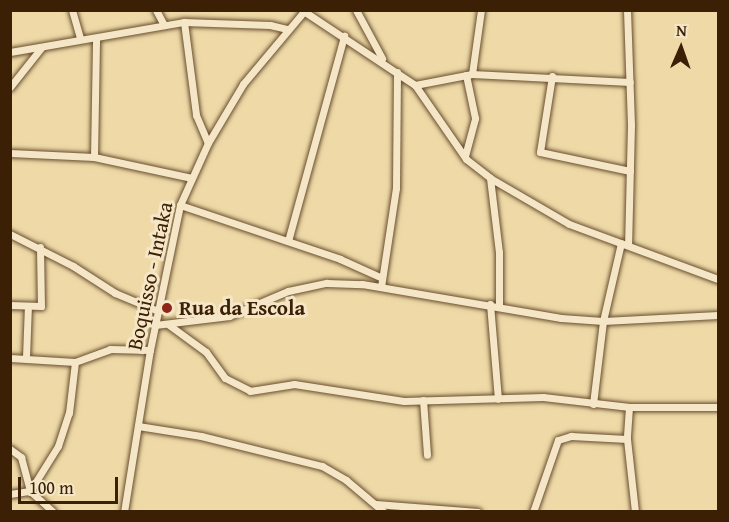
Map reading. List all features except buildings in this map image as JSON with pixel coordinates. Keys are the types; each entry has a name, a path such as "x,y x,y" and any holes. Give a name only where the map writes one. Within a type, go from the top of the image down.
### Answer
{"street":[{"path":"72,10 80,38"},
{"path":"156,10 164,25"},
{"path":"356,10 383,61"},
{"path":"465,156 475,118 469,75 481,10"},
{"path":"593,404 603,321 625,244 630,171 627,10"},
{"path":"303,11 383,61 415,85 465,156 490,178 543,211 718,279"},
{"name":"Boquisso - Intaka","path":"124,512 150,350 180,205 208,143 243,84 303,11"},
{"path":"184,22 196,115 208,143"},
{"path":"10,52 40,48 80,38 96,39 184,22 270,24 288,29"},
{"path":"288,241 344,36"},
{"path":"94,157 96,39"},
{"path":"10,87 40,48"},
{"path":"381,287 396,188 397,72"},
{"path":"415,85 469,75 552,76 630,82"},
{"path":"552,76 540,152 630,171"},
{"path":"10,153 94,157 192,178"},
{"path":"490,178 499,252 499,305"},
{"path":"180,205 288,241 382,278"},
{"path":"10,234 40,247 115,293 158,311"},
{"path":"10,305 28,306 42,303 40,247"},
{"path":"155,325 229,316 305,285 381,287 603,321 718,315"},
{"path":"490,304 498,399"},
{"path":"26,357 28,306"},
{"path":"169,325 206,352 225,378 250,391 294,384 423,400 543,397 629,407 718,408"},
{"path":"10,358 26,357 75,362 110,349 150,350"},
{"path":"30,491 64,432 75,362"},
{"path":"423,400 427,455"},
{"path":"629,407 627,439 635,512"},
{"path":"138,426 201,436 322,466 384,512"},
{"path":"533,512 558,440 571,436 627,439"},
{"path":"10,448 21,457 30,491 53,512"},
{"path":"10,494 30,491"},
{"path":"376,504 478,512"}],"place":[{"name":"Rua da Escola","path":"167,308"}]}
